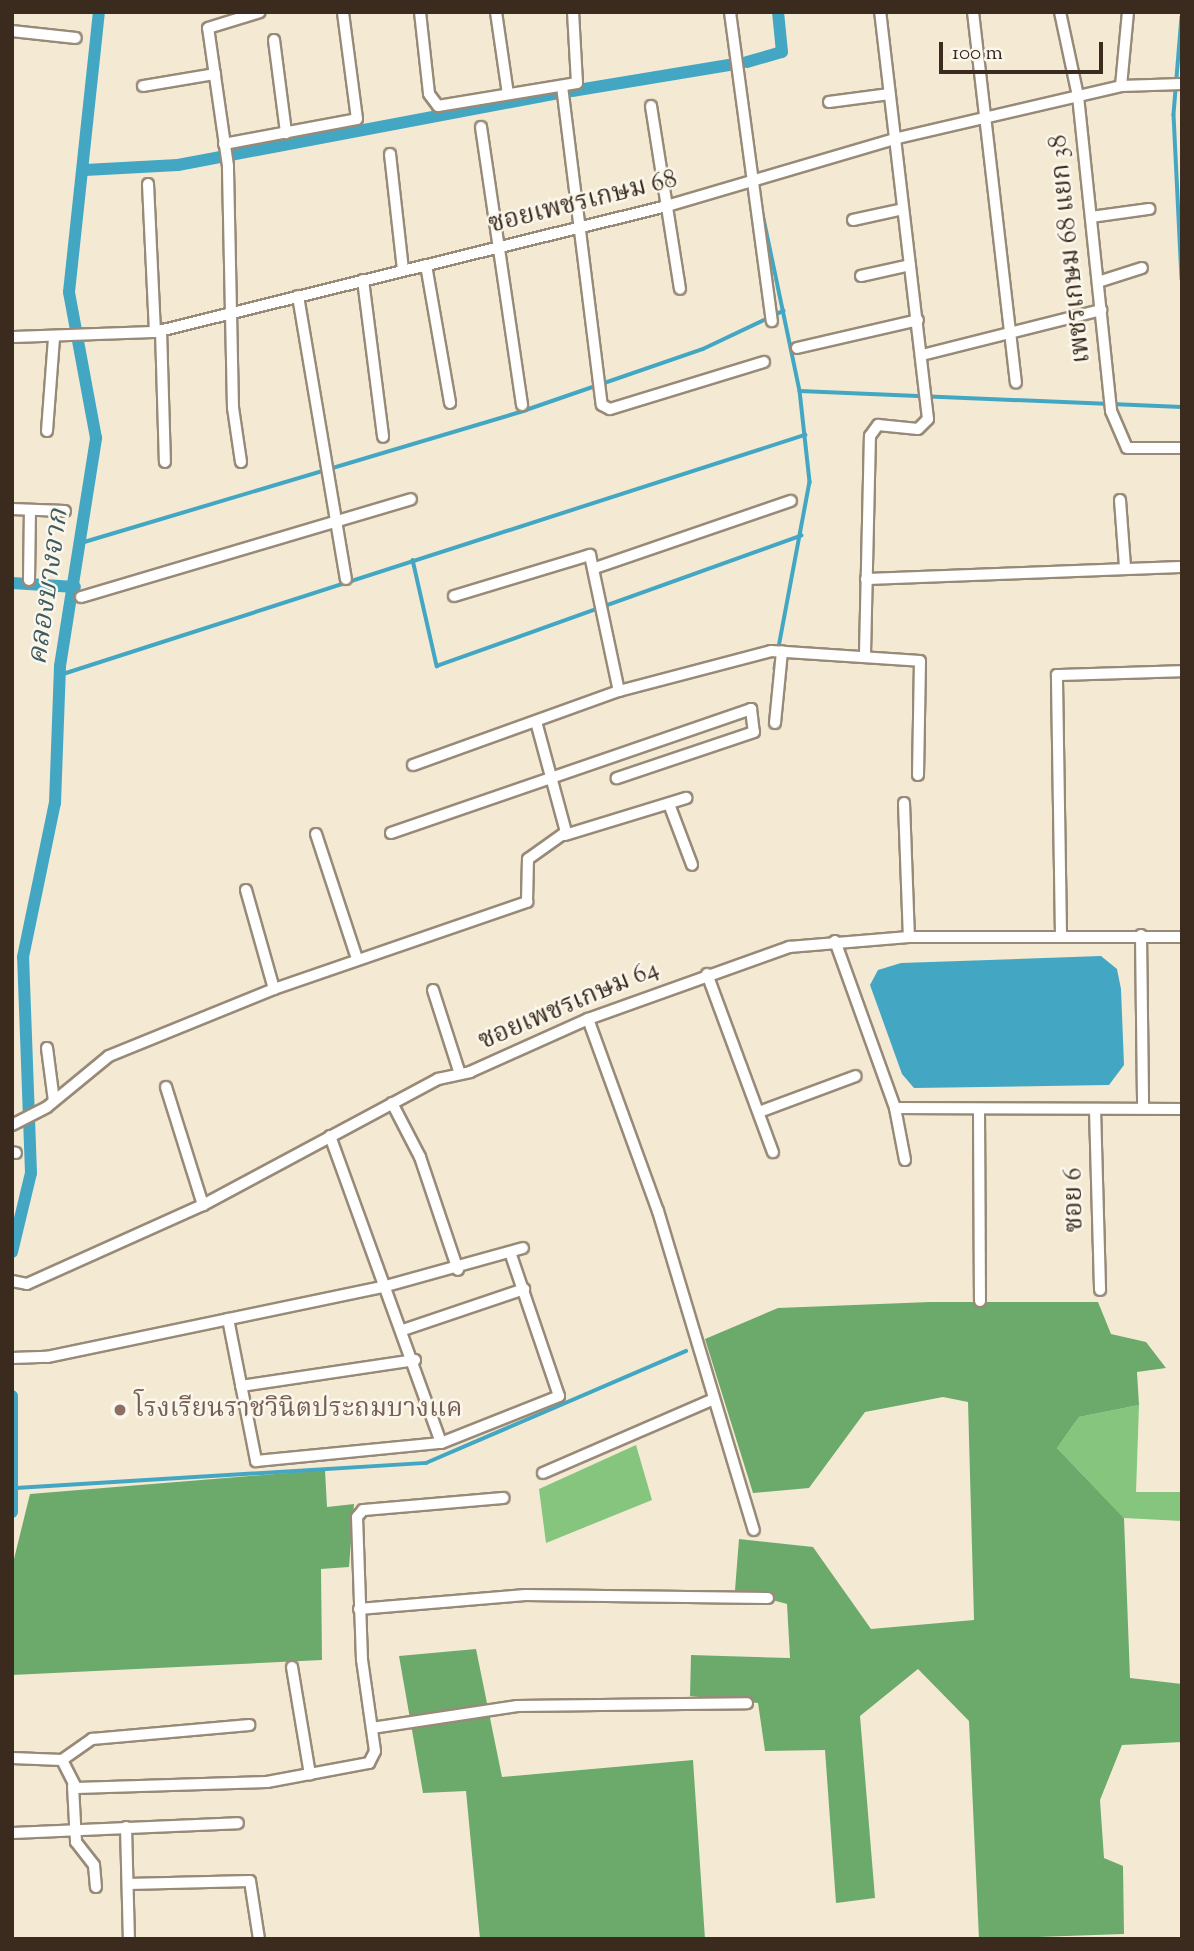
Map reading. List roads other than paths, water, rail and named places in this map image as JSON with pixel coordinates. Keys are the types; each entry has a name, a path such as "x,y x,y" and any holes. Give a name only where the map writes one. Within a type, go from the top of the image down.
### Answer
{"street":[{"path":"241,462 230,313 228,166 208,27 260,12"},
{"path":"224,147 357,119 344,12"},
{"path":"420,12 429,94 438,106 562,86 582,78 573,12"},
{"path":"496,12 508,94"},
{"path":"730,12 772,321"},
{"path":"864,654 870,436 883,424 925,426 927,401 903,209 898,138 889,94 880,12"},
{"path":"973,12 1016,383"},
{"name":"เพชรเกษม 68 แยก 38","path":"1060,12 1078,96 1111,411 1126,448 1182,448"},
{"path":"1121,86 1128,12"},
{"path":"12,31 76,38"},
{"path":"274,40 286,133"},
{"path":"143,86 215,74"},
{"name":"ซอยเพชรเกษม 68","path":"12,337 99,338 158,331 667,206 898,138 1121,86 1182,84"},
{"path":"562,86 600,392 606,409 764,362"},
{"path":"829,102 889,94"},
{"path":"651,106 680,289"},
{"path":"481,127 522,405"},
{"path":"390,155 403,270"},
{"path":"148,184 165,462"},
{"path":"853,220 903,209"},
{"path":"1091,217 1149,209"},
{"path":"426,265 450,402"},
{"path":"860,276 910,265"},
{"path":"1098,282 1142,268"},
{"path":"363,280 383,437"},
{"path":"298,296 319,446 346,579"},
{"path":"922,355 1101,310"},
{"path":"797,348 918,320"},
{"path":"12,328 12,337"},
{"path":"47,431 59,338"},
{"path":"81,597 411,499"},
{"path":"1120,500 1125,567"},
{"path":"595,568 792,501"},
{"path":"12,509 65,511"},
{"path":"29,580 30,510"},
{"path":"454,596 584,552 595,568 620,691"},
{"path":"866,579 1125,567 1182,567"},
{"path":"775,723 777,651"},
{"path":"413,765 537,725 620,691 777,651 864,654 919,661 918,775"},
{"path":"1061,934 1057,675 1182,671"},
{"path":"391,833 751,709 754,732 617,778"},
{"path":"537,725 565,835"},
{"path":"13,1125 51,1104 110,1056 274,989 527,902 528,859 565,835 686,798"},
{"path":"904,803 909,937"},
{"path":"669,804 692,865"},
{"path":"316,834 357,959"},
{"path":"246,890 274,989"},
{"name":"ซอยเพชรเกษม 64","path":"14,1282 27,1284 203,1205 391,1103 588,1019 706,974 789,947 835,941 909,937 1061,934 1182,937"},
{"path":"1141,935 1143,1108"},
{"path":"835,941 895,1108 905,1160"},
{"path":"706,974 773,1152"},
{"path":"433,990 460,1074"},
{"path":"588,1019 692,1324 754,1530"},
{"path":"47,1048 51,1104"},
{"path":"759,1112 856,1076"},
{"path":"166,1087 203,1205"},
{"path":"391,1103 421,1157 458,1270"},
{"path":"895,1108 979,1112 1182,1108"},
{"name":"ซอย 6","path":"1095,1109 1100,1290"},
{"path":"979,1112 980,1301"},
{"path":"330,1136 415,1360 441,1443"},
{"path":"17,1358 47,1357 386,1286 458,1270 523,1248"},
{"path":"228,1319 256,1461 441,1443 559,1396 510,1252"},
{"path":"403,1330 524,1289"},
{"path":"241,1386 415,1360"},
{"path":"543,1474 715,1399"},
{"path":"73,1786 267,1782 369,1763 375,1758 353,1528 363,1510 503,1498"},
{"path":"359,1609 525,1595 768,1598"},
{"path":"292,1667 310,1775"},
{"path":"372,1728 517,1706 747,1703"},
{"path":"12,1758 62,1760 92,1739 249,1726"},
{"path":"62,1760 73,1786 75,1831 94,1865 96,1887"},
{"path":"12,1833 238,1823"},
{"path":"126,1827 129,1939"},
{"path":"128,1884 250,1881 259,1939"}],"water":[{"path":"1101,956 1117,969 1121,989 1124,1065 1109,1085 914,1088 902,1074 870,985 878,970 901,963"}],"waterway":[{"name":"คลองบางจาก","path":"12,1252 31,1173 23,957 55,803 60,666 96,438 69,292 99,12"},
{"path":"747,62 782,52 778,12"},
{"path":"1182,17 1174,115 1182,279"},
{"path":"572,91 729,65"},
{"path":"85,170 178,165 554,94"},
{"path":"763,214 800,391 810,482 775,669"},
{"path":"81,543 526,410 703,349 783,311"},
{"path":"800,391 1182,407"},
{"path":"60,675 805,435"},
{"path":"413,560 437,666 801,536"},
{"path":"12,583 75,587"},
{"path":"16,1488 426,1463 686,1351"},
{"name":"คลองบางจาก","path":"12,1396 12,1512"}],"place":[{"name":"โรงเรียนราชวินิตประถมบางแค","path":"120,1410"}]}
